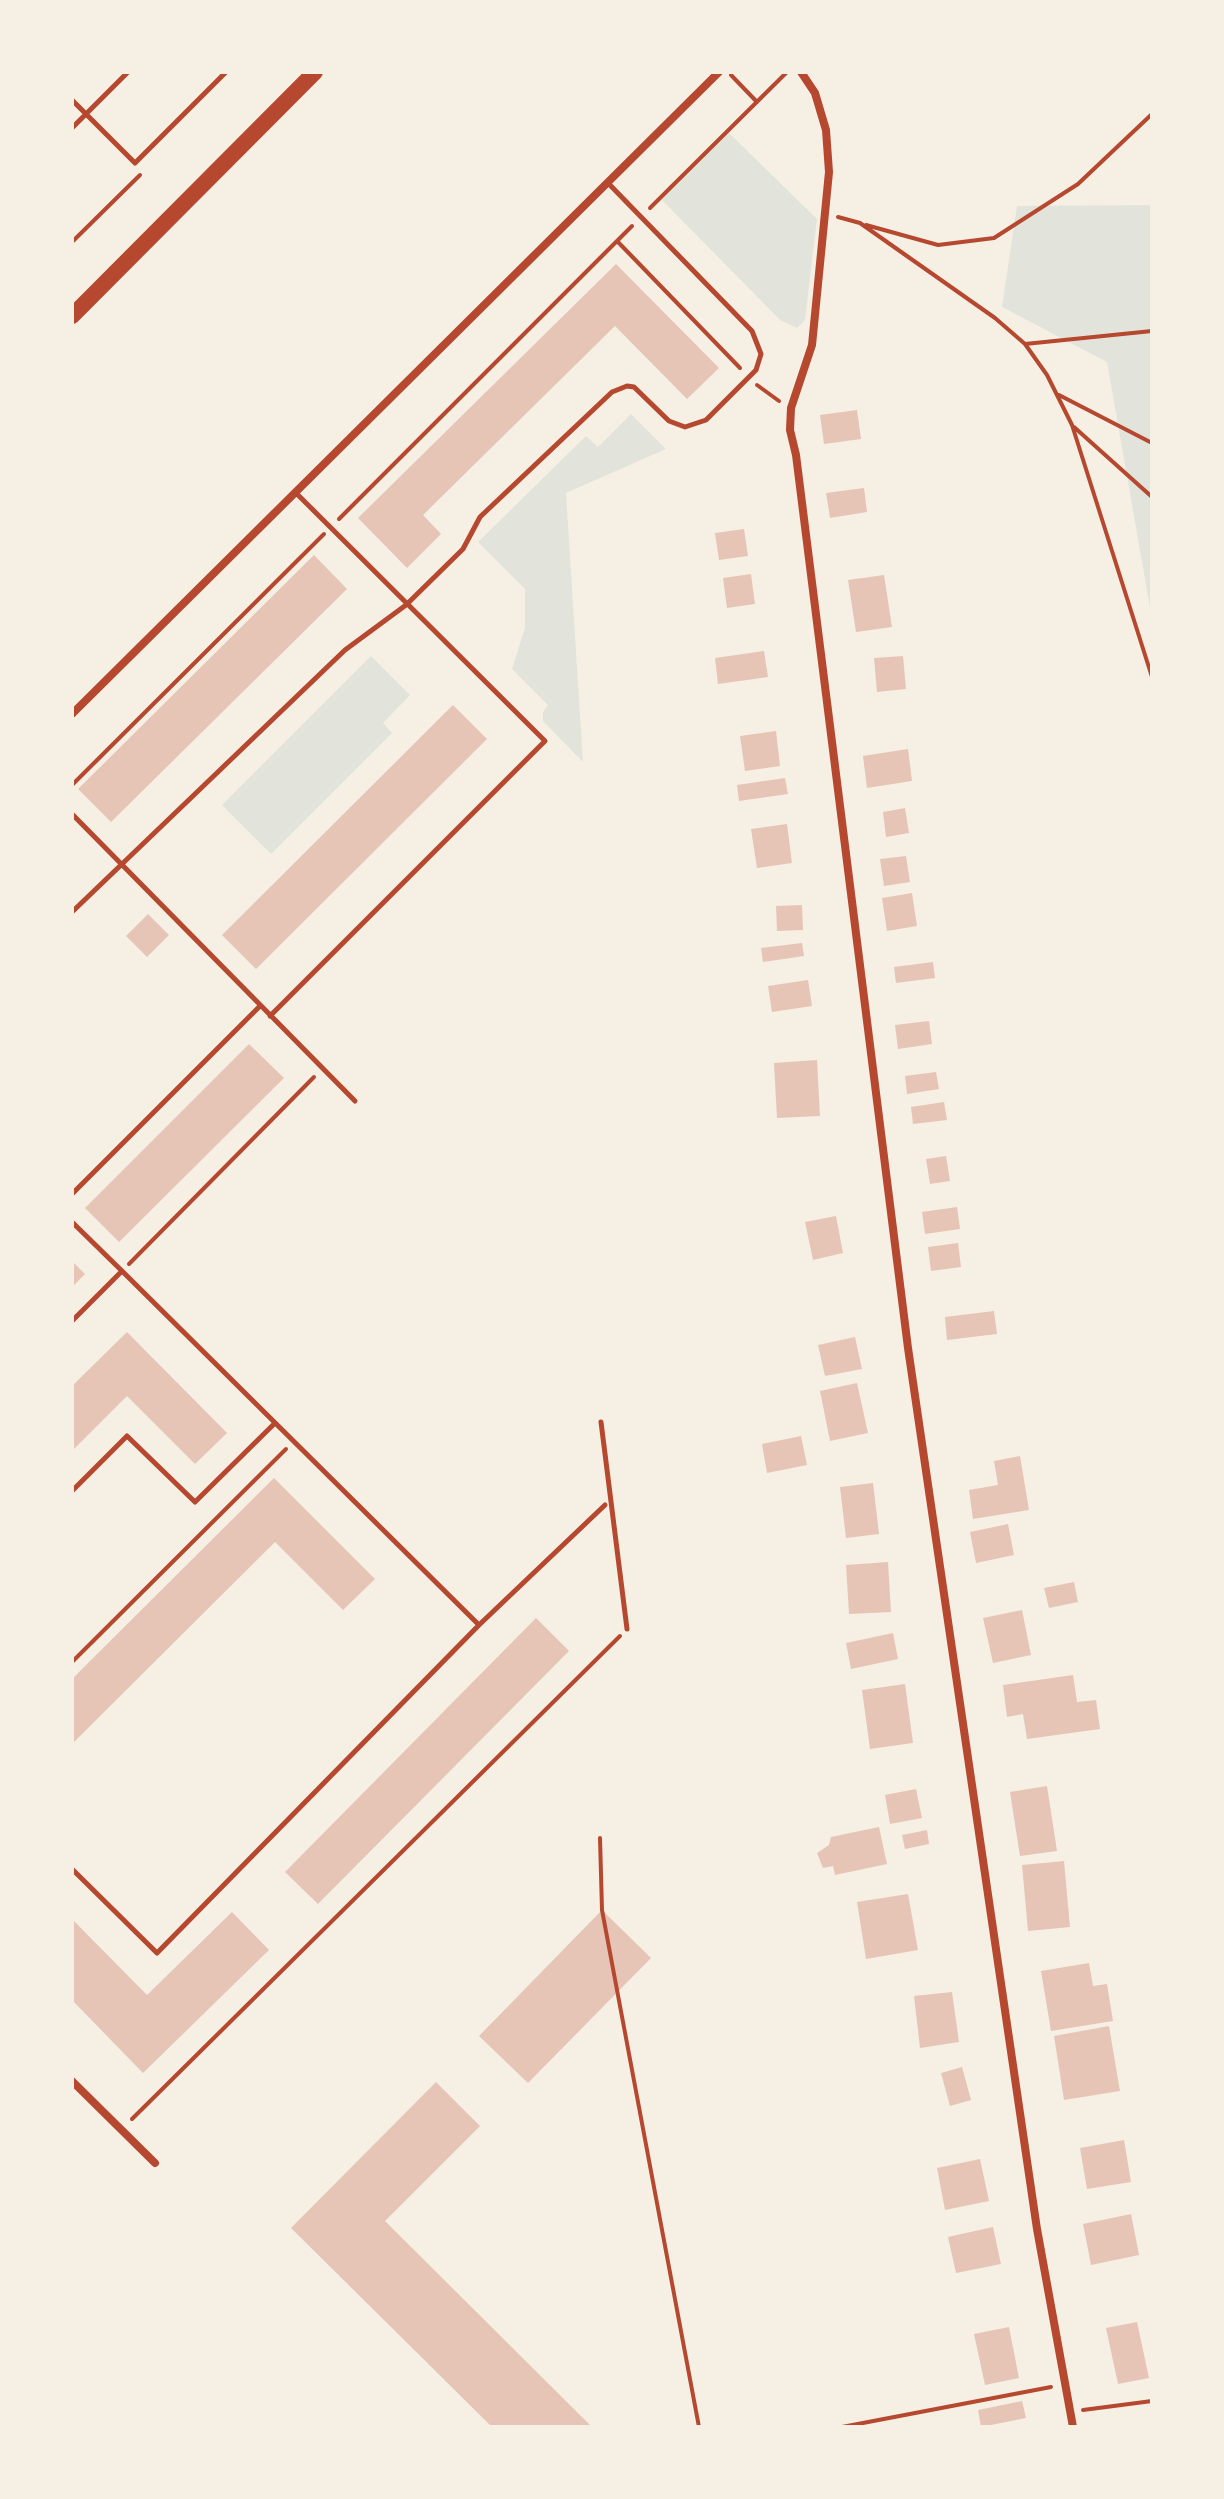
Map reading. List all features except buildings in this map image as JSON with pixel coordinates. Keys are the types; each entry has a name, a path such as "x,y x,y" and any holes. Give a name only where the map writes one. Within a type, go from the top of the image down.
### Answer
{"main road":[{"path":"72,316 315,72"}],"street":[{"path":"72,714 719,72"},
{"path":"801,72 815,93 826,130 827,214 812,345 789,420 796,455 889,1211 1035,2213 1073,2427"},
{"path":"72,2081 155,2163"}],"lane":[{"path":"72,128 128,72"},
{"path":"72,100 135,163 226,72"},
{"path":"72,912 345,650 406,605 463,549 480,517 612,392 619,387 634,387 669,421 685,427 706,420 760,362 757,337 607,182"},
{"path":"270,1016 545,741 295,492"},
{"path":"72,814 355,1101"},
{"path":"72,1194 260,1006"},
{"path":"72,1222 479,1625"},
{"path":"72,1321 122,1271"},
{"path":"601,1422 627,1629"},
{"path":"72,1491 127,1436 195,1502 275,1423"},
{"path":"72,1869 157,1953 479,1625 605,1505"}],"path":[{"path":"727,72 757,102"},
{"path":"72,785 787,72"},
{"path":"827,214 938,245 994,238 1078,184 1152,114"},
{"path":"860,223 995,318 1025,344 1057,394 1072,425 1152,677"},
{"path":"617,241 767,395"},
{"path":"1025,344 1152,331"},
{"path":"1057,394 1152,443"},
{"path":"1072,425 1152,497"},
{"path":"122,1271 322,1069"},
{"path":"72,1662 293,1441"},
{"path":"121,2129 627,1629"},
{"path":"600,1838 602,1910 699,2427"},
{"path":"842,2427 1065,2384"},
{"path":"1070,2412 1152,2401"}],"shaded area":[{"path":"729,133 817,219 805,320 797,328 780,320 662,200"},
{"path":"1152,205 1152,619 1107,362 1002,307 1017,206"},
{"path":"631,414 666,449 566,493 583,762 543,721 543,712 548,705 512,669 525,628 525,589 478,542 586,436 598,447"},
{"path":"371,656 410,695 383,723 392,733 271,854 222,805"}]}
